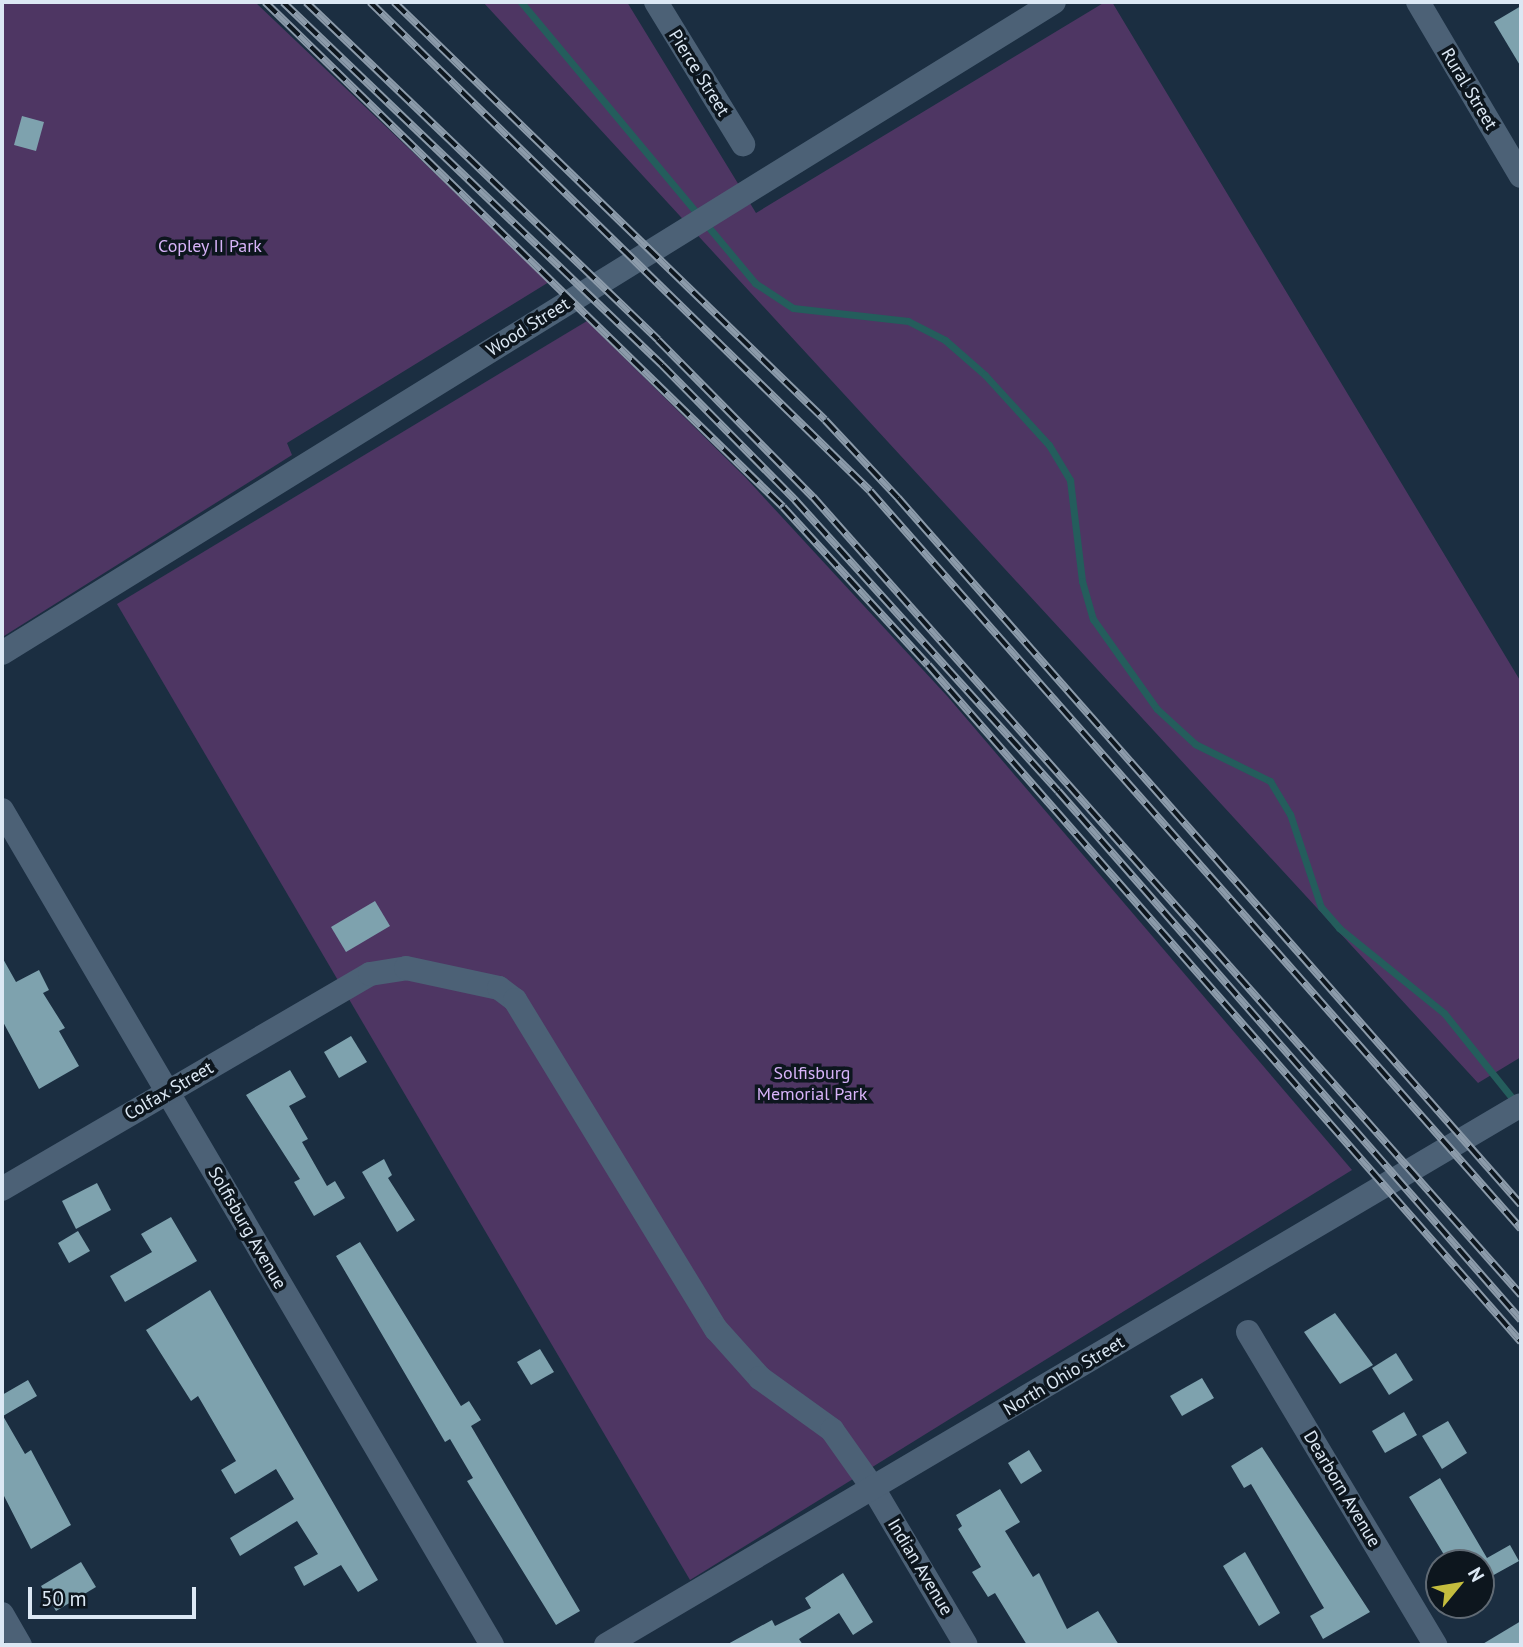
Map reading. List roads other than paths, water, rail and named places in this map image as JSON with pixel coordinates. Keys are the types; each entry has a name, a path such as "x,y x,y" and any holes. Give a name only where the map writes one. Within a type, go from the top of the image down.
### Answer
{"street":[{"name":"Pierce Street","path":"656,2 743,144"},
{"name":"Wood Street","path":"2,653 1054,2"},
{"name":"Rural Street","path":"1418,2 1521,176"},
{"name":"Solfisburg Avenue","path":"2,810 492,1645"},
{"name":"Colfax Street","path":"2,1189 370,974 406,968 499,988 515,1000 733,1352 760,1378 832,1430 873,1488"},
{"name":"North Ohio Street","path":"606,1645 1521,1105"},
{"name":"Dearborn Avenue","path":"1248,1332 1435,1645"},
{"name":"Indian Avenue","path":"873,1488 966,1645"},
{"path":"2,1614 20,1645"}],"waterway":[{"path":"521,2 755,283 793,308 908,321 945,340 985,375 1049,445 1070,480 1082,581 1093,619 1157,709 1195,744 1270,781 1290,814 1321,907 1339,928 1444,1013 1517,1104"}],"railway":[{"path":"265,2 783,507 928,665 1521,1342"},
{"path":"283,2 662,365 795,500 1058,791 1521,1320"},
{"path":"306,2 658,340 813,497 1521,1295"},
{"path":"370,2 870,491 1521,1229"},
{"path":"394,2 825,420 898,498 1521,1205"}],"park label":[{"name":"Copley II Park","path":"210,246"},
{"name":"Solfisburg Memorial Park","path":"812,1084"}]}
